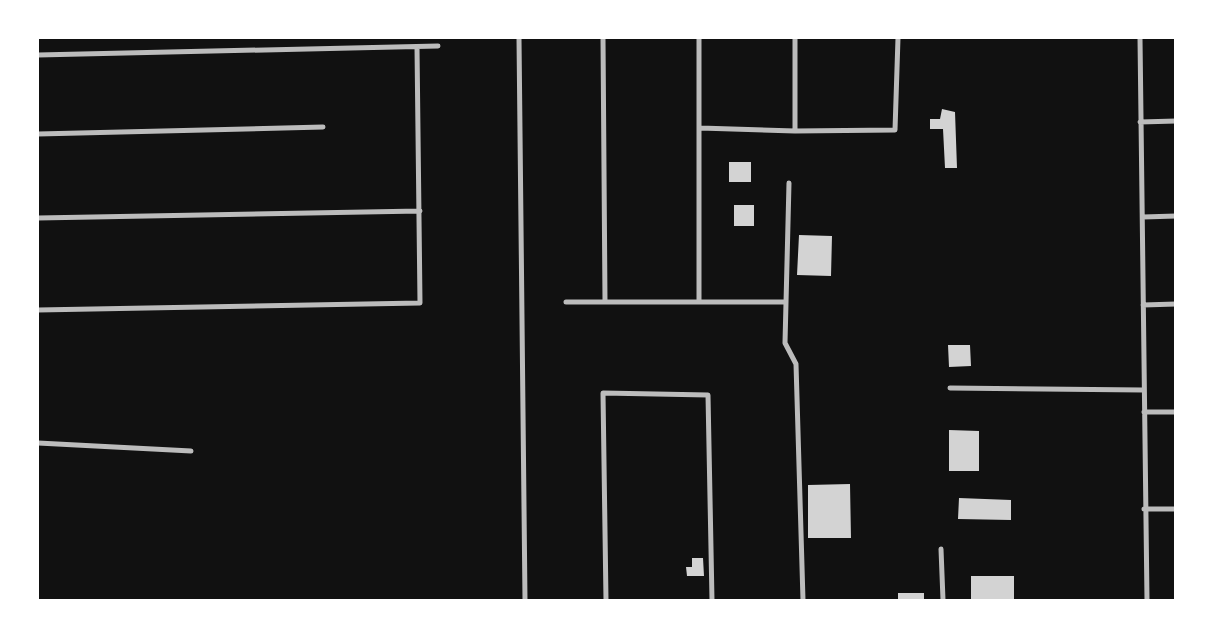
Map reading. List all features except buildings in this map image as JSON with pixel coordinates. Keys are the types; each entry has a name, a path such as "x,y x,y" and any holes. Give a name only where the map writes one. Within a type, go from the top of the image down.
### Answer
{"street":[{"path":"519,38 525,600"},
{"path":"603,38 605,302"},
{"path":"699,38 699,302"},
{"path":"795,131 796,38"},
{"path":"700,128 795,131 895,130 898,38"},
{"path":"1140,38 1144,509 1147,600"},
{"path":"38,55 438,46"},
{"path":"38,310 420,303 417,47"},
{"path":"1140,122 1176,121"},
{"path":"38,134 323,127"},
{"path":"790,183 785,343 796,364 803,600"},
{"path":"38,218 420,211"},
{"path":"1143,217 1176,216"},
{"path":"566,302 786,302"},
{"path":"1143,305 1176,304"},
{"path":"950,388 1143,390"},
{"path":"606,600 603,393 708,395 712,600"},
{"path":"1144,412 1176,412"},
{"path":"38,443 191,451"},
{"path":"1144,509 1176,509"},
{"path":"941,549 944,600"}]}
